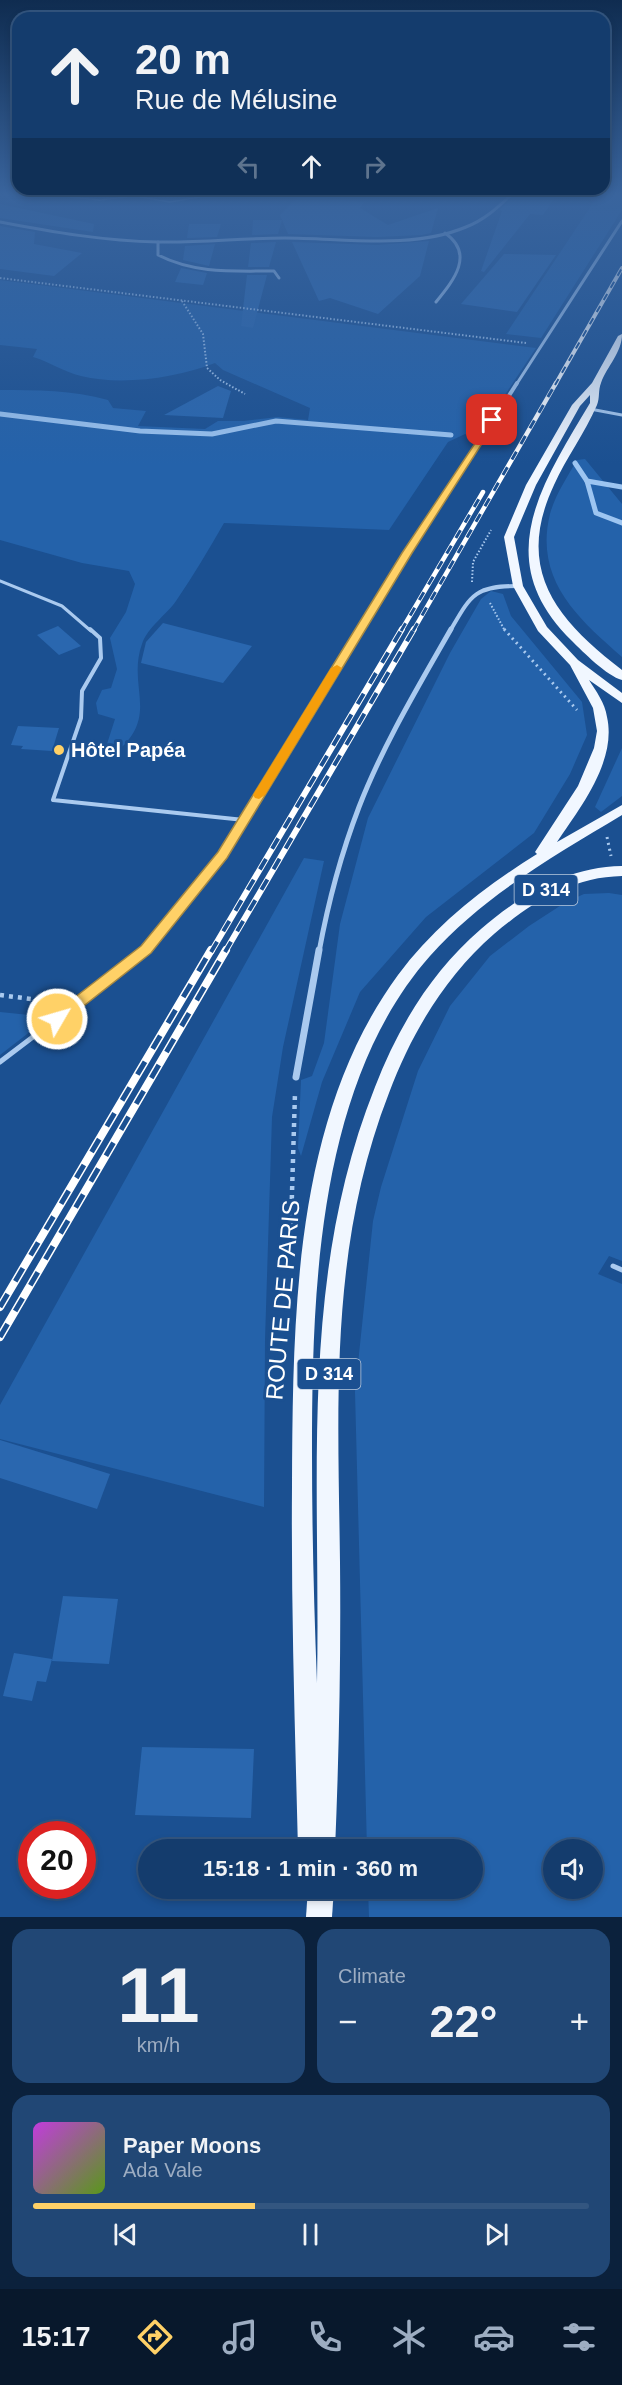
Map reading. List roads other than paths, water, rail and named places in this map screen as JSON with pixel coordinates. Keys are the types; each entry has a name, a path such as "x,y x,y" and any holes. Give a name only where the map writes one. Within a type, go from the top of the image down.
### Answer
{"main road":[{"path":"622,336 596,384 576,405 531,485 509,537 518,586 542,629 574,663 622,699"},
{"path":"596,384 594,403 540,506 531,546 540,584 556,615 570,632 622,676"},
{"path":"537,858 578,804 605,730 596,701 585,688 574,663"},
{"name":"ROUTE DE PARIS","path":"310,1839 302,1531 302,1353 314,1221 341,1111 379,1018 403,980 433,944 465,914 537,858 622,808"},
{"name":"D 314","path":"324,1839 330,1713 329,1360 337,1255 351,1184 389,1071 431,990 457,959 481,936 538,894 567,879 590,873 622,871"},
{"path":"311,1899 312,1917"},
{"path":"319,1917 320,1899"}],"street":[{"path":"436,302 448,285"},
{"path":"125,967 146,949 195,892 244,820 407,553 580,285"},
{"path":"296,1077 327,915 358,809 375,769 470,597 486,588 518,586"}],"lane":[{"path":"590,410 622,415"},
{"path":"0,580 62,606 100,638 101,658 82,691 81,718 53,800 244,820"},
{"path":"0,1062 125,967"},
{"path":"613,1266 622,1270"}],"waterway":[{"path":"0,414 140,431 212,434 276,421 451,435"},
{"path":"575,463 587,481"},
{"path":"587,481 622,487"},
{"path":"587,481 596,513 622,523"}],"railway":[{"path":"555,385 612,285"},
{"path":"413,631 556,383"},
{"path":"401,631 483,492"},
{"path":"211,952 402,629"},
{"path":"225,952 414,629"},
{"path":"0,1307 211,950"},
{"path":"0,1337 226,950"}],"place":[{"name":"Hôtel Papéa","path":"59,750"}]}
